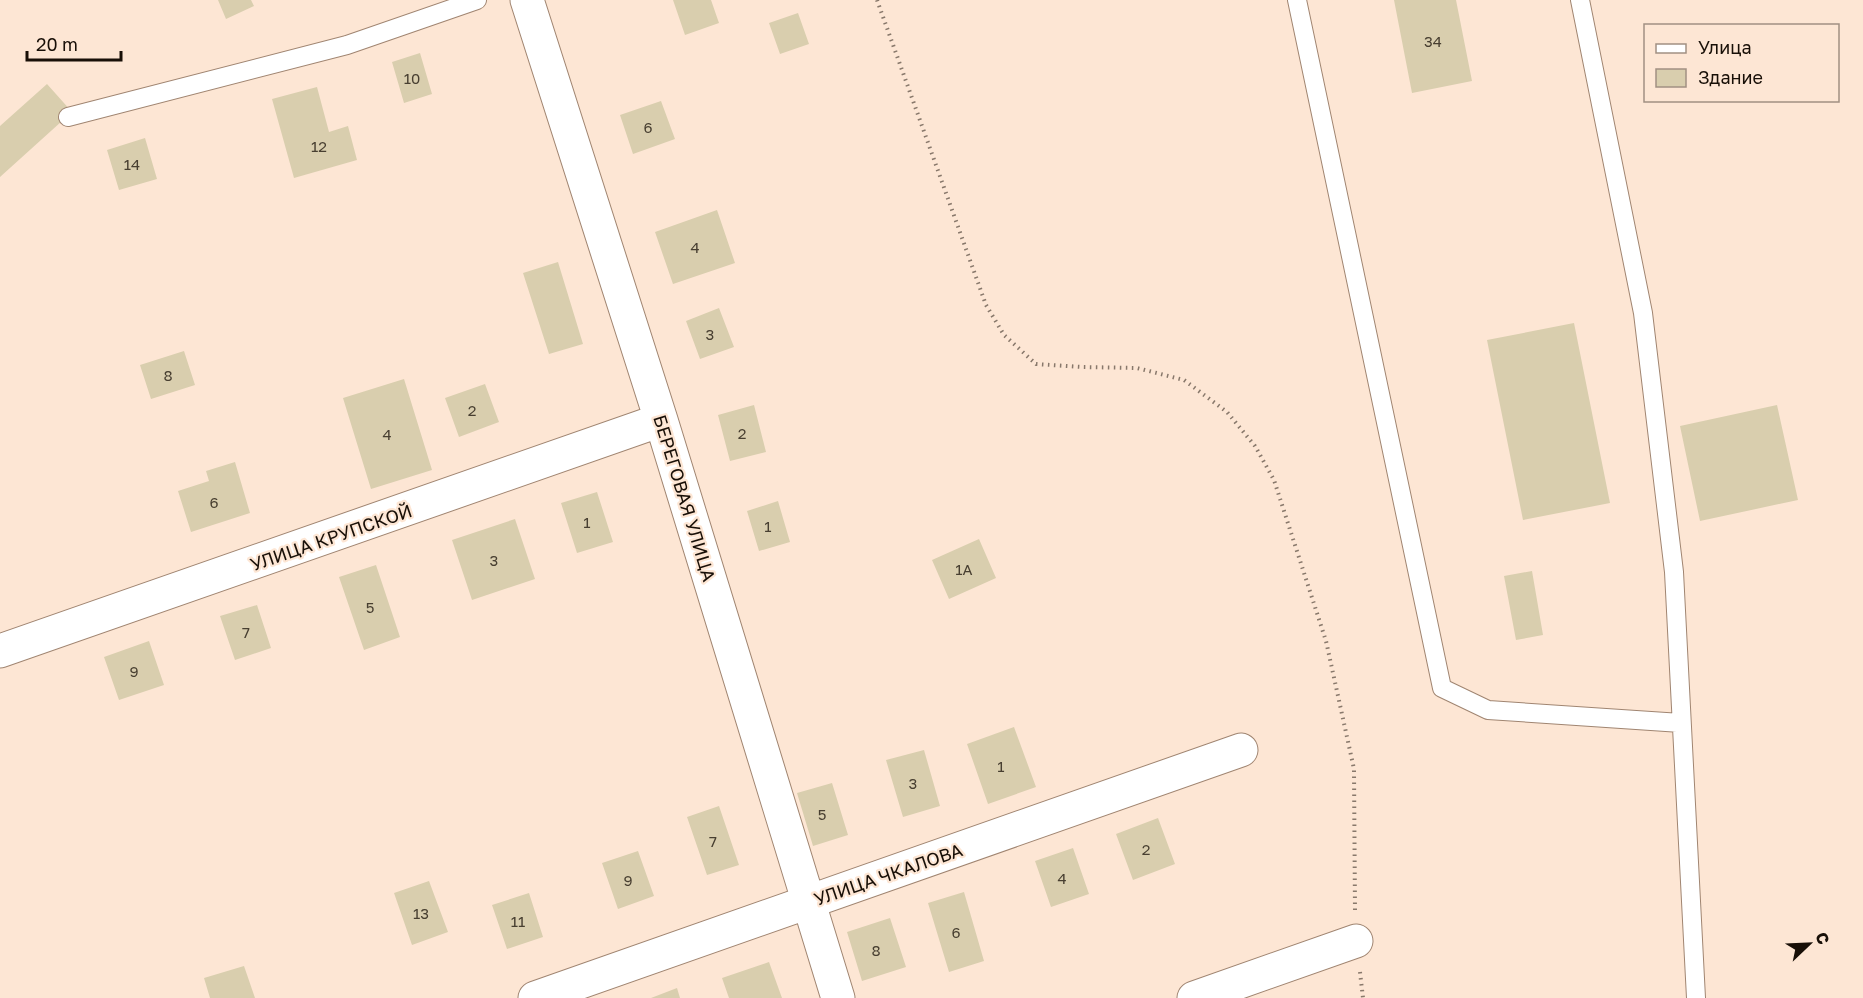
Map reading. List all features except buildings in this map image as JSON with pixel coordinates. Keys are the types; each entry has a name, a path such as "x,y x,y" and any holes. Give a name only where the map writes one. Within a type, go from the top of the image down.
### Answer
{"street":[{"name":"БЕРЕГОВАЯ УЛИЦА","path":"527,0 661,420 838,998"},
{"name":"УЛИЦА КРУПСКОЙ","path":"0,651 661,420"},
{"name":"УЛИЦА ЧКАЛОВА","path":"535,998 1240,750"},
{"path":"1194,998 1356,941"}],"lane":[{"path":"68,117 347,45 477,0"},
{"path":"1297,0 1442,688 1488,710 1681,723"},
{"path":"1580,0 1643,313 1674,572 1696,998"}],"path":[{"path":"878,0 986,305 1004,335 1035,364 1137,368 1184,380 1227,412 1255,446 1274,480 1326,641 1354,769 1356,941 1363,998"}]}
